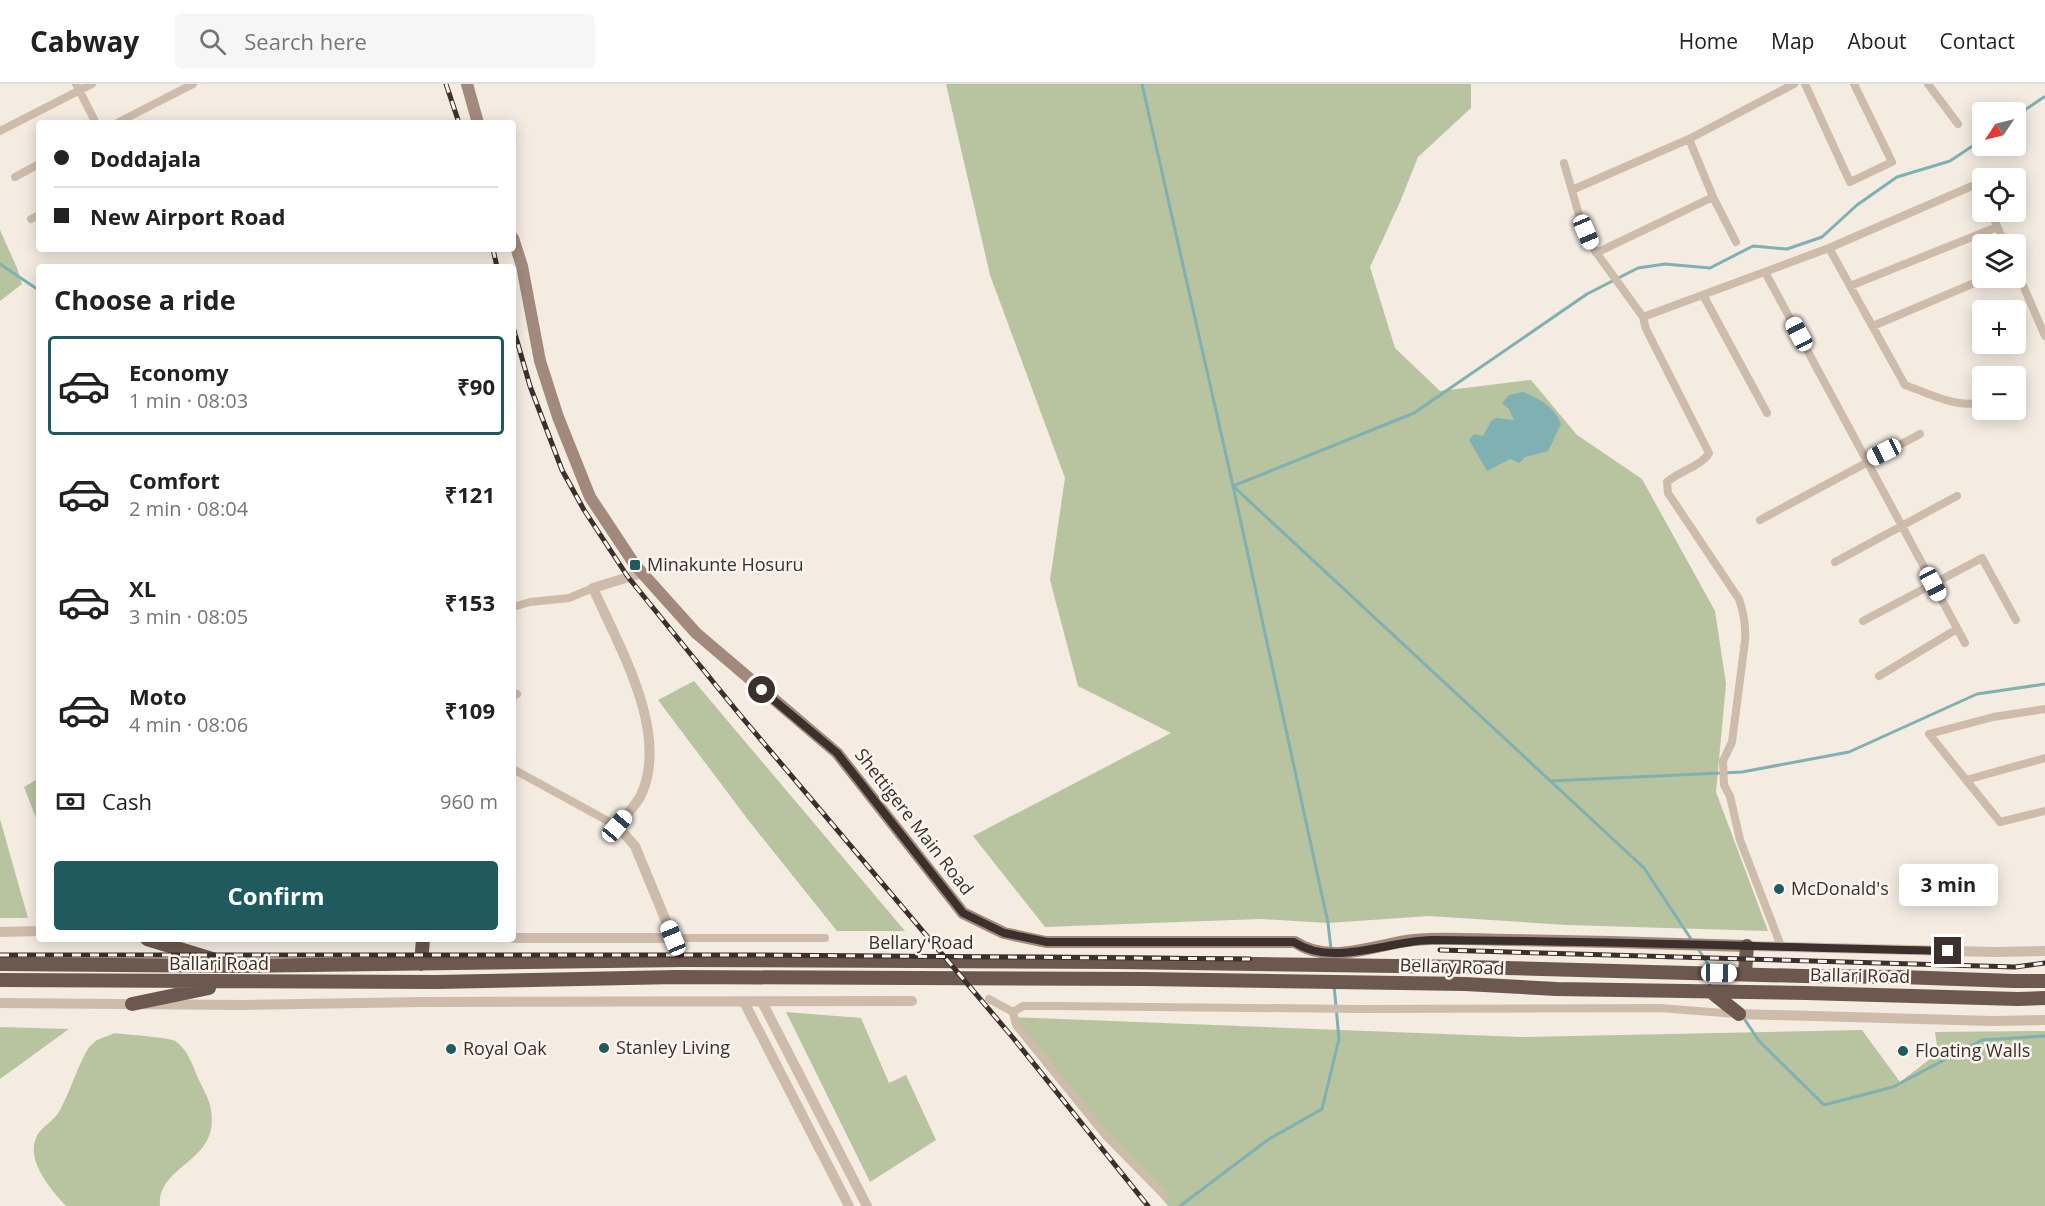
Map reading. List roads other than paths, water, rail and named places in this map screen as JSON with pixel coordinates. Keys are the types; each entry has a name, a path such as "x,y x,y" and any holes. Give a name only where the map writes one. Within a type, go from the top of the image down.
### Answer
{"highway":[{"path":"157,942 235,966"},
{"path":"424,942 428,964"},
{"path":"1744,974 1747,946"},
{"name":"Bellary Road","path":"428,964 693,960 1467,967 1803,976"},
{"name":"Ballari Road","path":"0,964 235,966 428,964"},
{"name":"Ballari Road","path":"1803,976 2045,981"},
{"name":"Bellary Road","path":"437,982 676,977 842,977 1465,984 1556,989 1720,991"},
{"name":"Ballari Road","path":"0,980 437,982"},
{"path":"132,1004 241,982"},
{"path":"1720,991 1741,1014"},
{"name":"Ballari Road","path":"1720,991 2045,998"}],"main road":[{"path":"466,84 477,120"},
{"name":"Shettigere Main Road","path":"516,247 522,266 540,361 558,417 590,497 642,573 696,633 837,753 963,913 1004,933 1047,942 1294,942 1304,948 1325,952 1356,952 1414,940 1610,941 1747,946"}],"street":[{"path":"0,131 77,87 92,84"},
{"path":"123,120 194,84"},
{"path":"1572,190 1689,139 1794,84"},
{"path":"1805,84 1850,182 1892,162 1854,84"},
{"path":"1928,84 1958,124"},
{"path":"77,87 94,120"},
{"path":"1689,139 1713,197 1736,242"},
{"path":"1564,163 1579,215 1596,253 1643,317 1646,329 1709,453 1706,459 1674,475 1667,482 1668,493 1739,599 1743,611 1745,641 1732,742 1723,761 1724,785 1730,796 1740,840 1782,946"},
{"path":"15,177 36,166"},
{"path":"1643,317 1828,248 1972,186"},
{"path":"1596,253 1713,197"},
{"path":"1996,222 2001,234"},
{"path":"1850,286 1998,227"},
{"path":"1828,248 1905,384 1955,402 1972,404"},
{"path":"1766,272 1965,644"},
{"path":"1873,326 1972,284"},
{"path":"2024,288 2045,336"},
{"path":"1703,295 1767,413"},
{"path":"1760,520 1920,434"},
{"path":"1835,562 1957,496"},
{"path":"1863,621 1982,558 2016,620"},
{"path":"516,606 530,602 569,598 642,573"},
{"path":"593,588 638,691 649,735 648,766 642,793 617,826"},
{"path":"1879,676 1958,629"},
{"path":"2045,709 1993,717 1929,735 2000,822 2045,811"},
{"path":"1966,780 2045,758"},
{"path":"516,772 617,826 635,846 673,938"},
{"path":"0,932 36,932"},
{"path":"516,938 825,938"},
{"path":"1747,946 1995,952 2045,951"},
{"path":"989,999 1013,1012 1016,1024 1106,1136 1165,1196"},
{"path":"0,1003 243,1005 422,1002 912,1001"},
{"path":"744,1002 849,1206"},
{"path":"762,1002 867,1206"},
{"path":"1013,1012 1023,1006 1359,1009 1660,1008 1741,1014 1992,1021 2045,1020"}],"water":[{"path":"1523,392 1546,404 1561,424 1548,451 1525,457 1519,463 1510,459 1487,471 1469,440 1474,434 1483,436 1491,421 1496,418 1514,420 1509,409 1502,403 1509,395"}],"waterway":[{"path":"1142,84 1233,486 1328,923 1331,949"},
{"path":"2026,109 2044,97"},
{"path":"1691,939 1644,868 1233,486 1414,413 1587,294 1638,268 1665,264 1710,268 1753,246 1787,249 1822,237 1857,205 1897,177 1950,161 1972,146"},
{"path":"0,264 36,288"},
{"path":"1550,781 1742,772 1849,752 1977,694 2045,684"},
{"path":"1697,947 1711,969"},
{"path":"1180,1206 1269,1139 1322,1109 1339,1039 1334,985"},
{"path":"1743,1017 1759,1041 1824,1105 1893,1087 1982,1040 2045,1036"}],"railway":[{"path":"446,84 458,120"},
{"path":"494,252 496,264"},
{"path":"516,337 530,386 562,470 584,510 628,577 740,715 1014,1039 1148,1206"},
{"path":"1440,950 2015,967 2045,963"},
{"path":"0,955 752,955 1250,959"}],"place":[{"name":"Minakunte Hosuru","path":"635,565"},
{"name":"McDonald's","path":"1779,889"},
{"name":"Stanley Living","path":"604,1048"},
{"name":"Royal Oak","path":"451,1049"},
{"name":"Floating Walls","path":"1903,1051"}]}
